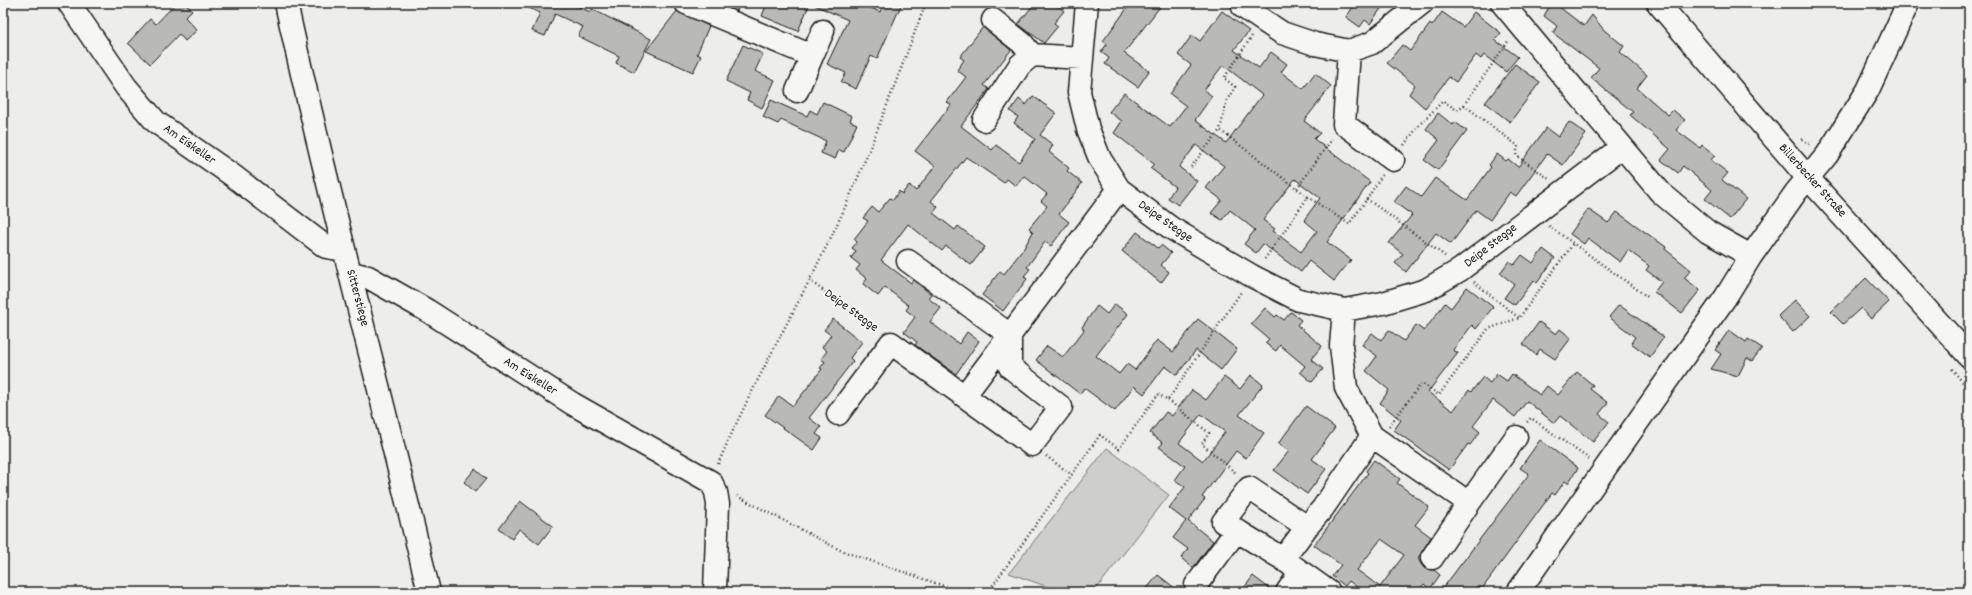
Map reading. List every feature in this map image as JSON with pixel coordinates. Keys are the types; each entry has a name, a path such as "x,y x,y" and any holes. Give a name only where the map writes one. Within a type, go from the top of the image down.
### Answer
{"street":[{"name":"Am Eiskeller","path":"69,3 126,87 156,122 232,175 326,246 344,250"},
{"name":"Sitterstiege","path":"286,3 316,142 351,273 429,592"},
{"path":"686,3 812,56"},
{"name":"Deipe Stegge","path":"1087,3 1079,92 1088,129 1100,159 1119,189 1171,228 1252,276 1299,300 1344,310 1383,303 1426,290 1460,270 1532,214 1566,192 1622,147"},
{"path":"1243,6 1262,21 1282,33 1315,44 1349,51 1372,43 1422,3"},
{"path":"1502,3 1661,193 1708,232 1751,256"},
{"name":"Billerbecker Straße","path":"1658,3 1808,177 1969,356"},
{"path":"1518,592 1603,469 1725,298 1751,256 1808,177 1827,155 1868,90 1908,3"},
{"path":"993,20 1022,43 1032,55"},
{"path":"797,92 823,31"},
{"path":"1349,51 1344,124 1393,160"},
{"path":"984,120 1020,65 1032,55 1082,58"},
{"path":"965,395 1119,189"},
{"path":"908,262 1010,335"},
{"name":"Am Eiskeller","path":"351,273 368,277 428,311 573,404 711,482"},
{"path":"1344,310 1341,346 1346,388 1372,436 1469,502"},
{"path":"838,414 891,343 965,395 1032,445 1061,407 1010,367 1010,335"},
{"path":"1283,559 1323,508 1372,436"},
{"path":"1432,558 1469,502 1516,437"},
{"path":"711,482 716,492 718,504 715,592"},
{"path":"1307,527 1249,488 1223,522 1283,559 1329,592"},
{"path":"1196,585 1237,530"},
{"path":"1287,592 1301,572"}],"path":[{"path":"926,3 866,157 809,280 735,426 711,482 842,551 962,592"},
{"path":"1191,167 1220,130 1226,100 1235,87 1224,78 1262,21"},
{"path":"1220,130 1308,197 1349,224 1421,122 1443,101 1457,110 1464,105 1520,25"},
{"path":"1464,105 1518,146 1516,155 1566,192"},
{"path":"1297,188 1344,124"},
{"path":"1168,400 1252,276 1308,197"},
{"path":"1367,199 1444,254 1460,270 1519,318"},
{"path":"1532,214 1649,298"},
{"path":"1372,436 1386,430 1422,384 1439,395 1488,328 1519,318 1573,244"},
{"name":"Deipe Stegge","path":"809,280 885,336 891,343"},
{"path":"988,592 1100,435 1119,449 1158,394 1168,400 1209,433 1202,444 1236,472 1249,488"},
{"path":"1516,437 1531,418 1603,469"},
{"path":"1032,445 1072,475"}],"shaded area":[{"path":"1107,448 1169,495 1094,592 1062,592 1009,573"}],"building":[{"path":"176,3 184,3 192,10 185,17 197,30 185,41 179,34 150,64 128,43 150,19 156,24"},
{"path":"517,3 571,3 590,12 592,9 651,39 634,72 616,63 619,56 578,36 583,27 555,14 545,36 532,31 540,13"},
{"path":"718,3 740,3 737,11"},
{"path":"767,3 810,3 798,31 762,16"},
{"path":"810,3 860,3 880,12 884,3 902,3 877,59 871,56 856,89 841,82 846,73 827,64 848,20"},
{"path":"1035,3 1054,3 1064,11 1054,23 1058,26 1044,43 1018,24"},
{"path":"1131,3 1163,3 1124,53 1149,71 1138,87 1105,64 1109,58 1101,52 1107,44 1103,41"},
{"path":"1356,3 1385,3 1370,24 1365,20 1360,27 1346,17"},
{"path":"1551,3 1554,3 1584,26 1592,15 1604,30 1624,46 1620,52 1647,75 1637,88 1668,115 1673,110 1685,120 1676,130 1700,148 1702,145 1715,155 1711,160 1728,173 1722,180 1746,199 1730,219 1705,199 1712,190 1683,166 1678,173 1661,160 1670,149 1630,115 1633,112 1591,78 1599,68 1553,33 1557,26 1544,16"},
{"path":"677,11 709,26 697,54 701,56 693,72 646,51"},
{"path":"1222,11 1249,31 1234,50 1259,68 1271,52 1287,64 1281,72 1303,89 1315,73 1331,86 1304,121 1320,133 1314,139 1370,182 1327,242 1351,260 1334,281 1309,261 1301,272 1263,244 1256,253 1244,244 1255,230 1230,210 1222,220 1211,213 1222,200 1206,188 1224,166 1196,145 1179,167 1197,181 1178,205 1168,198 1175,187 1150,168 1154,164 1114,133 1122,121 1109,112 1124,93 1170,127 1186,106 1170,94 1191,65 1178,55 1192,35 1200,41","holes":["1223,65 1262,95 1226,143 1195,120 1212,96 1204,90","1295,179 1320,198 1304,220 1317,231 1301,252 1273,231 1275,229 1263,220"]},
{"path":"1442,12 1463,27 1474,12 1501,33 1495,40 1518,57 1506,72 1484,55 1481,59 1476,55 1456,82 1449,77 1425,108 1409,94 1415,85 1387,63 1402,45 1410,51 1430,24 1432,26"},
{"path":"983,27 1011,50 984,85 989,89 961,126 992,150 996,145 1019,162 1035,139 1014,123 1018,117 1010,111 1019,99 1026,105 1033,96 1056,113 1040,135 1053,145 1049,152 1069,168 1067,171 1082,183 1059,214 1069,222 1051,246 1045,242 1027,267 1030,269 1024,276 1027,279 1003,311 982,295 1000,271 1004,274 1024,248 1033,232 1029,228 1047,206 1041,201 1047,194 1024,176 1016,186 1007,179 1004,183 966,157 931,201 938,207 933,213 955,230 958,226 985,247 971,265 946,246 942,251 908,224 881,260 911,283 913,280 931,294 928,298 941,308 930,322 959,344 967,332 979,341 956,374 915,345 917,342 904,332 915,317 906,310 909,306 885,287 878,296 863,284 867,279 856,270 860,265 851,258 856,251 852,248 857,242 854,239 868,221 863,218 872,207 878,212 890,198 893,200 899,191 902,194 909,185 916,191 935,166 915,151 951,105 947,102 966,77 957,70 964,60 960,57"},
{"path":"743,45 763,54 755,71 775,80 762,108 747,100 750,93 726,81"},
{"path":"1515,64 1540,82 1510,122 1485,103"},
{"path":"771,100 807,116 810,110 817,114 823,102 852,116 850,121 857,124 844,152 839,150 835,159 821,153 826,141 781,120 778,124 763,117"},
{"path":"1438,113 1453,125 1455,122 1467,131 1438,170 1424,160 1439,140 1426,129"},
{"path":"1569,122 1586,134 1563,165 1547,154 1516,196 1510,192 1490,220 1476,210 1451,244 1436,233 1406,272 1395,263 1403,254 1389,243 1412,215 1394,202 1406,186 1421,197 1435,178 1467,200 1491,167 1489,165 1497,154 1506,161 1508,159 1518,167 1546,128 1558,137"},
{"path":"1588,209 1608,223 1617,212 1666,247 1665,249 1691,270 1684,278 1700,290 1682,313 1654,292 1662,282 1646,270 1649,266 1628,250 1620,262 1588,238 1584,244 1570,234"},
{"path":"1137,232 1158,248 1161,245 1171,253 1161,265 1169,272 1161,283 1122,251"},
{"path":"1543,249 1555,258 1537,283 1534,280 1515,305 1504,298 1514,284 1500,273 1509,261 1514,265 1522,255 1533,263"},
{"path":"1866,278 1889,302 1871,319 1861,308 1843,324 1831,312"},
{"path":"1467,287 1493,307 1476,329 1472,325 1453,350 1458,353 1428,392 1453,411 1469,390 1471,392 1483,377 1490,383 1497,374 1507,381 1512,374 1540,395 1547,386 1558,395 1577,372 1593,385 1590,389 1608,403 1599,414 1609,422 1593,442 1560,416 1554,423 1527,401 1515,417 1493,400 1473,426 1480,432 1470,445 1468,444 1449,470 1394,430 1401,420 1380,403 1389,390 1366,371 1377,356 1362,345 1372,333 1381,340 1389,330 1404,341 1416,325 1424,331 1445,303 1451,308"},
{"path":"1795,300 1810,316 1793,332 1778,316"},
{"path":"1115,304 1128,314 1096,356 1119,374 1127,364 1135,370 1157,340 1173,352 1198,319 1237,349 1221,370 1196,350 1177,375 1165,366 1144,394 1134,386 1115,411 1084,388 1080,394 1036,360 1047,346 1063,357 1084,330 1082,327 1097,306 1107,314"},
{"path":"1619,305 1664,337 1650,357 1631,343 1635,337 1609,317"},
{"path":"1265,308 1275,317 1277,315 1284,320 1291,312 1301,320 1297,325 1322,346 1311,359 1323,369 1312,382 1300,372 1305,366 1280,345 1276,351 1265,343 1269,339 1251,324"},
{"path":"833,319 862,342 850,358 853,361 809,418 821,427 816,434 822,438 814,450 765,415 779,396 793,406 822,369 820,368 825,362 821,359 827,351 822,347 831,335 824,330"},
{"path":"1539,322 1556,334 1560,329 1571,338 1555,359 1540,349 1536,355 1523,344"},
{"path":"1729,330 1746,342 1748,339 1762,348 1752,361 1747,358 1738,376 1711,369 1721,354 1715,350"},
{"path":"1251,375 1263,385 1239,415 1264,433 1246,458 1236,451 1202,497 1205,499 1188,521 1213,541 1193,568 1181,558 1188,549 1173,538 1186,521 1169,508 1185,487 1175,480 1185,466 1159,447 1163,443 1150,433 1166,412 1172,416 1192,390 1206,400 1224,377 1240,389","holes":["1201,414 1225,432 1203,461 1179,443"]},
{"path":"1306,406 1335,428 1312,459 1326,469 1307,494 1274,470 1289,451 1278,444"},
{"path":"1540,440 1578,468 1568,483 1565,481 1555,495 1552,493 1482,589 1477,586 1473,592 1440,592 1529,474 1520,468"},
{"path":"1374,460 1400,479 1397,483 1429,507 1415,525 1431,537 1418,558 1421,564 1425,569 1434,570 1440,575 1430,589 1424,584 1417,592 1363,592 1349,581 1345,586 1332,576 1341,565 1314,545 1368,473 1366,471","holes":["1381,539 1404,555 1380,587 1357,570"]},
{"path":"475,469 486,479 475,492 464,482"},
{"path":"520,501 553,526 539,544 519,529 512,539 499,529"},
{"path":"1158,575 1180,592 1144,592"},
{"path":"1253,576 1274,592 1241,592"}]}
